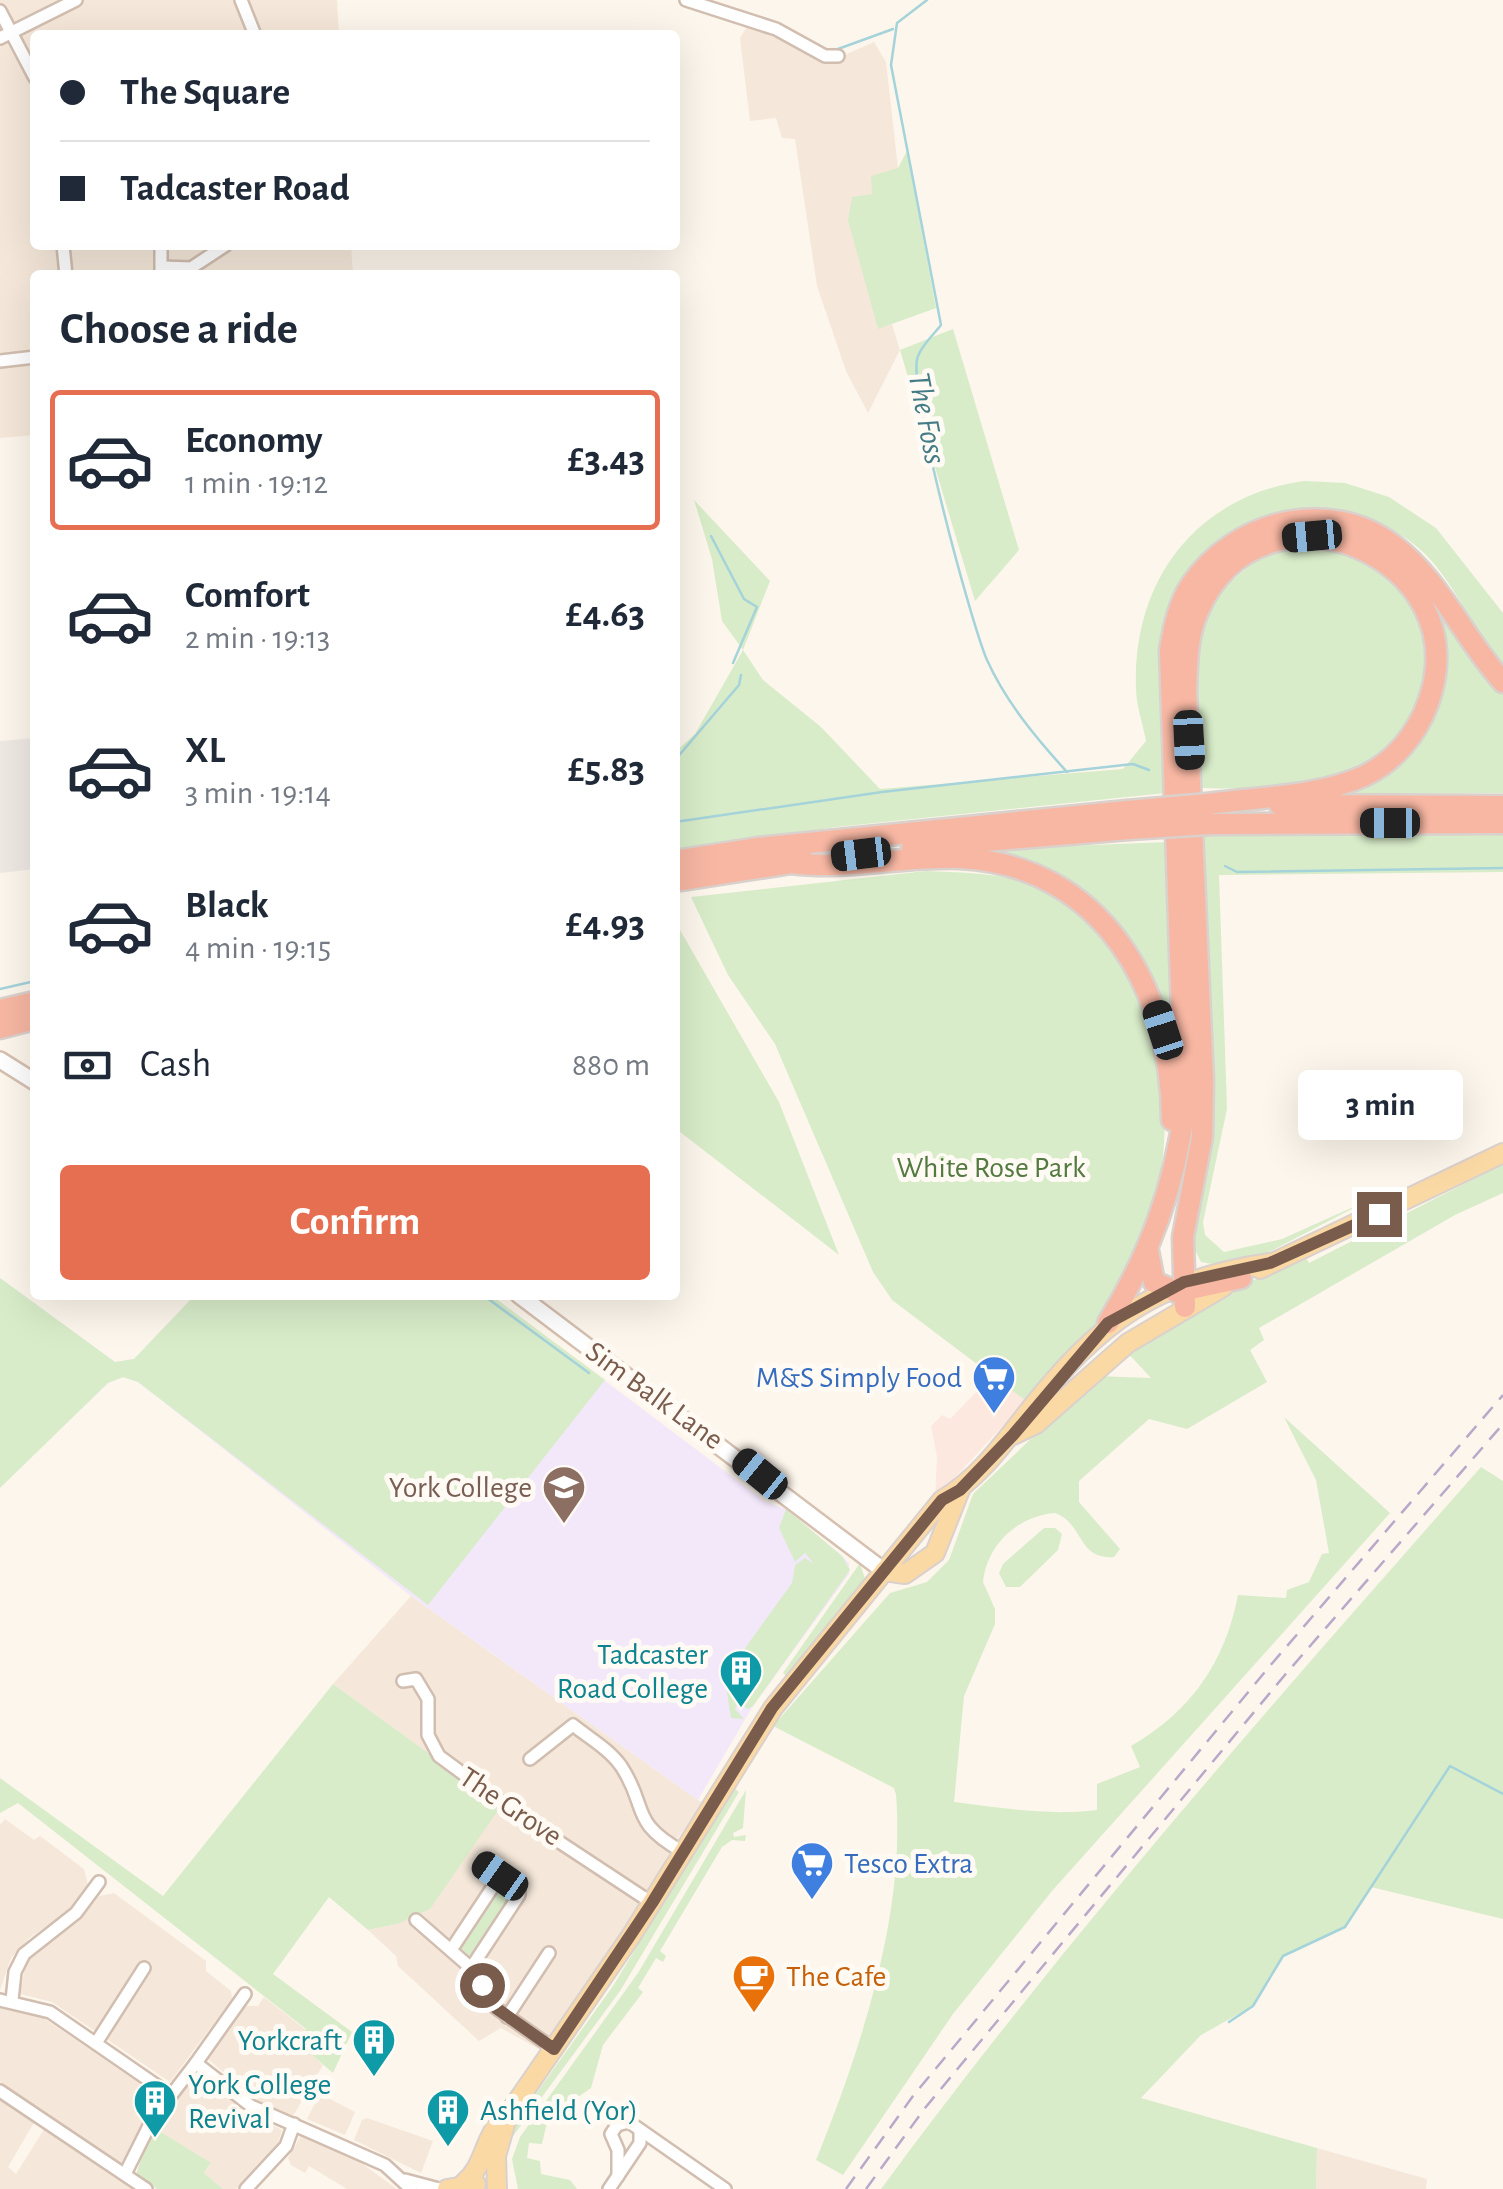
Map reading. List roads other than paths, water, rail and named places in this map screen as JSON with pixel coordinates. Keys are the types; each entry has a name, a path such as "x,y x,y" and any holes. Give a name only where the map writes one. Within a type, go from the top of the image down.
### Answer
{"highway":[{"path":"1108,1323 1148,1251 1179,1153 1186,1076 1170,650 1175,622 1192,585 1232,543 1270,525 1331,520 1364,528 1392,544 1424,573 1464,635 1503,682"},
{"path":"1180,1292 1183,1243 1202,1138 1204,1080 1186,691 1191,631 1198,609 1226,570 1266,545 1289,538 1336,539 1380,557 1414,590 1432,634 1431,696 1410,739 1368,774 1337,786 1208,814"},
{"path":"680,870 758,848 1208,814 1503,806"},
{"path":"1208,814 1503,823"},
{"path":"680,870 792,863 1128,820"},
{"path":"792,863 825,867 964,858 1009,866 1066,892 1099,918 1143,976 1163,1030 1172,1095 1169,1192"},
{"path":"0,1010 30,1003"},
{"path":"0,1028 30,1021"},
{"path":"1183,1243 1194,1263 1214,1272"},
{"path":"1148,1251 1154,1282 1180,1292 1217,1280 1242,1278"}],"main road":[{"path":"1242,1278 1503,1153"},
{"path":"456,2186 477,2170 491,2132 507,2116 652,1903 772,1708 942,1500 960,1490 1013,1435 1108,1323 1180,1292 1214,1272 1270,1263"},
{"path":"1013,1435 1036,1424 1180,1292"},
{"path":"884,1571 904,1574 935,1553 960,1490"},
{"path":"456,2186 493,2189 496,2156 507,2116"}],"street":[{"path":"6,36 76,0"},
{"path":"241,0 253,30"},
{"path":"686,0 776,29 825,56 838,56"},
{"path":"0,11 6,36 30,71"},
{"path":"171,270 191,268 218,250"},
{"path":"0,361 30,358"},
{"path":"0,1060 30,1079"},
{"name":"Sim Balk Lane","path":"527,1300 884,1571"},
{"name":"The Grove","path":"413,1676 428,1699 430,1743 439,1756 652,1903"},
{"path":"530,1759 573,1725 623,1770 639,1816 652,1833 683,1852"},
{"path":"470,1968 519,1895 518,1888 482,1863"},
{"path":"450,1950 500,1876"},
{"path":"99,1882 76,1913 24,1954 6,2000 50,2012 169,2094"},
{"path":"416,1920 470,1968 490,2002 506,2017 554,2049"},
{"path":"506,2017 548,1953"},
{"path":"96,2043 144,1968"},
{"path":"125,2174 169,2094 245,1994"},
{"path":"196,2063 252,2106 360,2152 408,2184 439,2189"},
{"path":"0,2091 146,2189"},
{"path":"618,2176 618,2150 610,2138 616,2124 630,2122 667,2152 725,2189"},
{"path":"246,2189 286,2146 294,2124"},
{"path":"609,2189 636,2148 640,2131"},
{"path":"618,2150 667,2152"}],"waterway":[{"name":"The Foss","path":"927,0 897,23 891,65 941,325 918,356 921,410 955,555 987,660 1022,719 1067,772"},
{"path":"838,49 893,29"},
{"path":"711,536 744,599 757,607 733,663"},
{"path":"680,754 739,685 741,675"},
{"path":"680,821 882,792 1133,764 1149,770"},
{"path":"1225,866 1237,872 1503,868"},
{"path":"0,989 30,982"},
{"path":"490,1300 589,1373"},
{"path":"1229,2022 1253,2006 1283,1956 1345,1927 1450,1766 1503,1794"}],"railway":[{"path":"846,2189 913,2096 1269,1667 1503,1395"},
{"path":"866,2189 925,2108 1284,1676 1503,1424"}],"place":[{"name":"M&S Simply Food","path":"994,1415"},
{"name":"York College","path":"564,1525"},
{"name":"Tadcaster Road College","path":"741,1709"},
{"name":"Tesco Extra","path":"812,1901"},
{"name":"The Cafe","path":"754,2014"},
{"name":"Yorkcraft","path":"374,2078"},
{"name":"York College Revival","path":"155,2139"},
{"name":"Ashfield (Yor)","path":"448,2148"}],"park label":[{"name":"White Rose Park","path":"991,1167"}]}
